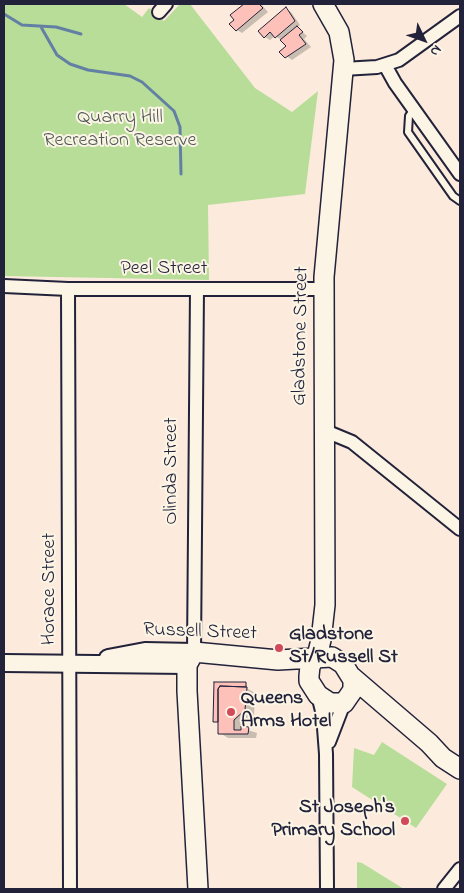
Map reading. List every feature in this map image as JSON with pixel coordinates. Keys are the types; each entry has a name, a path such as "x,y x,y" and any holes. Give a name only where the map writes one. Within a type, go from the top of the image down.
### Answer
{"main road":[{"name":"Gladstone Street","path":"316,657 321,641 325,605 323,289 343,69 342,41 336,24 323,4"},
{"name":"Gladstone Street","path":"325,605 346,669"},
{"name":"Russell Street","path":"193,661 278,660 316,657"},
{"path":"460,757 447,749 429,743 366,705 330,703 314,688 310,666 316,657 332,657 429,743 443,758 460,770"},
{"name":"Russell Street","path":"193,661 236,664 293,673 314,688"},
{"name":"Olinda Street","path":"193,661 198,693 192,754 198,889"},
{"path":"345,703 354,687 346,669"},
{"name":"Olinda Street","path":"189,889 193,798"}],"street":[{"path":"343,69 384,65 408,55 460,16"},
{"path":"384,65 460,174"},
{"name":"Peel Street","path":"4,286 68,289 323,289"},
{"name":"Horace Street","path":"68,289 77,662 70,889"},
{"name":"Olinda Street","path":"193,661 197,289"},
{"path":"323,430 352,442 460,529"},
{"name":"Russell Street","path":"4,663 193,661"},
{"path":"314,688 324,715 327,889"},
{"path":"326,754 331,731 345,703"},
{"path":"444,889 460,869"}],"lane":[{"path":"414,109 409,116 408,132 454,196 460,201"}],"green space":[{"name":"Quarry Hill Recreation Reserve","path":"4,4 124,4 142,17 149,8 164,21 180,4 190,4 255,88 292,112 318,91 305,194 208,205 209,280 4,276"},
{"path":"382,742 447,784 416,828 352,787 354,748 374,755"},
{"path":"357,862 362,863 404,889 357,889"}],"building":[{"path":"244,4 259,4 263,8 236,31 229,24 234,20 230,15"},
{"path":"286,7 295,21 275,38 270,32 264,38 258,31"},
{"path":"297,26 303,32 299,35 306,44 285,58 279,52 286,46 280,40"},
{"path":"214,682 246,682 246,687 220,686 218,689 218,722 213,722"},
{"name":"Queens Arms Hotel","path":"220,686 247,687 245,710 234,720 234,730 241,730 241,726 249,727 248,734 218,734 218,689"}],"waterway":[{"path":"4,14 22,25 56,27 81,34"},
{"path":"41,27 57,55 70,64 88,70 130,76 142,82 174,111 180,127 181,174"}],"place":[{"name":"Gladstone St/Russell St","path":"279,648"},
{"name":"Queens Arms Hotel","path":"231,712"},
{"name":"St Joseph's Primary School","path":"405,821"}]}
